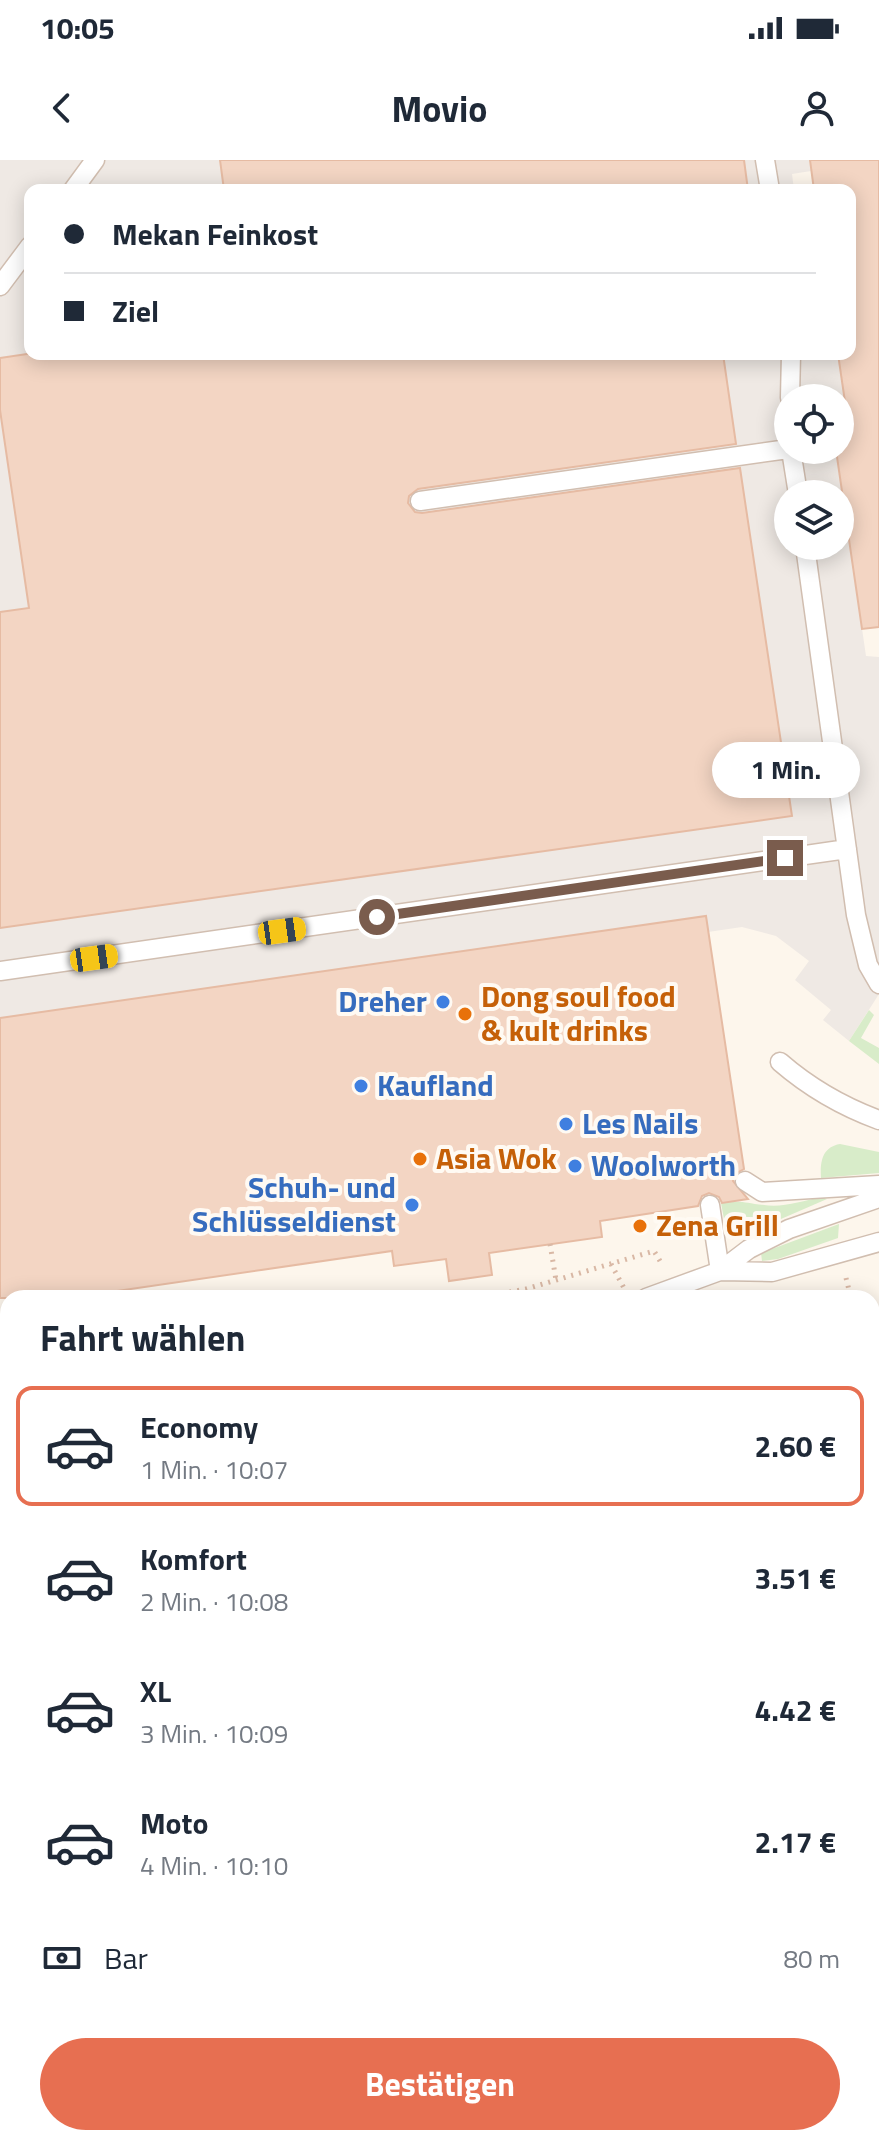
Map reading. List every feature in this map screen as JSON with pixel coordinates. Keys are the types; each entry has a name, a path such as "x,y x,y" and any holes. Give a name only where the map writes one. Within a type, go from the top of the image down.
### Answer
{"lane":[{"path":"77,184 95,160"},
{"path":"765,160 769,184"},
{"path":"0,286 24,254"},
{"path":"790,384 791,360"},
{"path":"420,501 774,452"},
{"path":"807,560 856,915 868,965 879,984"},
{"path":"0,971 847,849"},
{"path":"780,1062 804,1083 843,1106 879,1120"},
{"path":"745,1181 762,1192 879,1185"},
{"path":"682,1290 720,1271 749,1249 789,1229 879,1198"},
{"path":"710,1205 720,1271"},
{"path":"720,1271 772,1272 879,1242"}],"path":[{"path":"550,1244 556,1280"},
{"path":"513,1290 654,1251 674,1290"},
{"path":"611,1264 622,1290"}],"shaded area":[{"path":"0,160 810,160 811,171 792,174 793,184 24,184 24,360 839,360 842,384 774,384 774,464 838,464 840,480 774,480 774,560 852,560 866,656 879,657 879,994 849,1041 823,1020 831,1010 795,980 809,961 776,936 742,927 708,932 706,916 0,1018"}],"green space":[{"path":"869,1010 874,1015 861,1038 879,1048 879,1064 849,1041"},
{"path":"840,1144 879,1152 879,1173 821,1178 823,1156 829,1148"},
{"path":"821,1197 827,1199 733,1240 727,1235 721,1203 778,1206"},
{"path":"839,1224 838,1238 778,1259 762,1261 761,1253"}],"building":[{"path":"220,160 744,160 747,184 223,184"},
{"path":"810,160 879,160 879,627 862,629 852,560 854,480 840,480 838,464 854,464 854,384 842,384 839,360 856,360 856,184 813,184"},
{"path":"24,354 24,360 724,360 736,444 418,489 409,496 408,503 415,512 422,513 740,468 792,816 0,928 0,612 29,608 0,410 0,358"},
{"path":"706,916 744,1169 735,1174 733,1181 748,1199 722,1203 719,1197 709,1193 702,1196 698,1206 600,1221 602,1237 489,1253 492,1275 449,1281 446,1259 394,1266 392,1251 124,1290 0,1290 0,1018"}],"place":[{"name":"Dreher","path":"443,1002"},
{"name":"Dong soul food & kult drinks","path":"465,1014"},
{"name":"Kaufland","path":"361,1086"},
{"name":"Les Nails","path":"566,1124"},
{"name":"Asia Wok","path":"420,1159"},
{"name":"Woolworth","path":"575,1166"},
{"name":"Schuh- und Schlüsseldienst","path":"412,1205"},
{"name":"Zena Grill","path":"640,1226"}],"route":[{"path":"377,917 785,858"}]}
